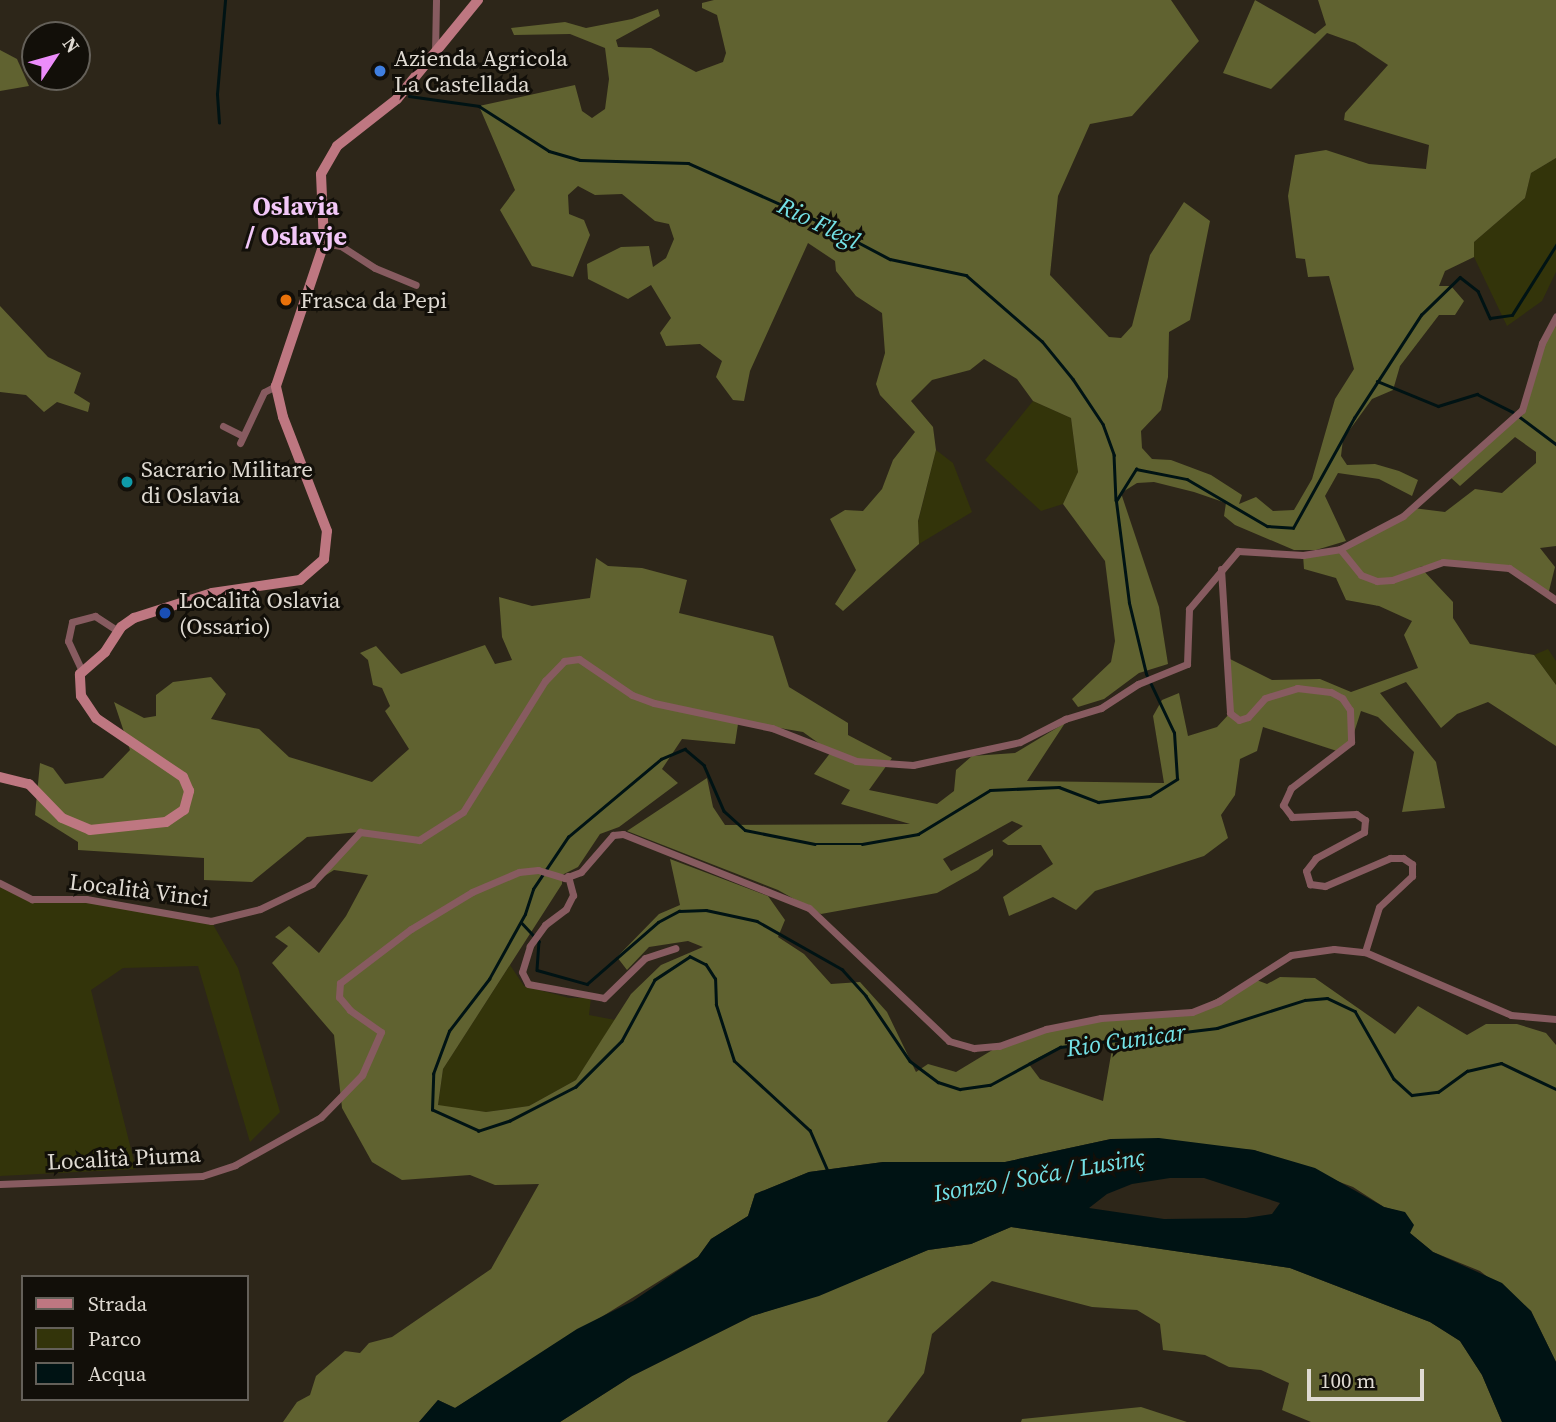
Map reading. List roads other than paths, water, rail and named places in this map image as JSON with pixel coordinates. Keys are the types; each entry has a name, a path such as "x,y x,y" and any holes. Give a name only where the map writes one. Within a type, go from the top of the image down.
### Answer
{"street":[{"path":"435,53 436,0"},
{"path":"82,671 106,652 118,631 134,618 200,596 300,580 324,559 327,531 283,417 276,386 281,360 324,243 319,191 324,166 337,146 380,113 435,53 478,0"},
{"path":"324,243 341,246 375,268 416,285"},
{"path":"1365,952 1379,907 1412,876 1412,864 1403,858 1390,858 1325,886 1310,884 1306,871 1315,858 1364,832 1366,820 1356,814 1292,817 1283,805 1291,788 1351,742 1350,710 1342,698 1331,692 1297,688 1265,698 1248,717 1238,720 1230,713 1221,569 1238,551 1303,555 1340,549 1403,516 1522,410 1542,343 1556,317"},
{"path":"223,426 241,440 264,391 276,386"},
{"path":"1340,549 1361,575 1377,581 1443,562 1509,568 1556,600"},
{"name":"Località Vinci","path":"0,883 32,899 86,900 211,921 260,909 312,884 360,832 419,839 463,812 545,681 564,661 579,660 632,695 654,703 772,728 856,761 913,765 1042,734 1065,719 1101,708 1145,680 1187,664 1189,609 1221,569"},
{"path":"0,777 29,784 62,817 90,830 166,822 184,810 189,791 183,777 90,713 80,691 82,671 68,641 72,622 95,615 118,631"},
{"path":"675,948 645,958 604,998 528,984 522,972 530,946 545,925 566,909 573,895 568,876 580,872 605,840 623,835 809,908 949,1041 974,1048 999,1046 1101,1018 1192,1012 1219,1001 1291,955 1334,949 1365,952 1511,1015 1556,1019"},
{"name":"Località Piuma","path":"0,1184 202,1175 235,1165 321,1117 362,1075 381,1032 350,1010 339,998 340,983 411,929 472,892 519,872 538,870 550,876 568,876"}],"water":[{"name":"Isonzo / Soča / Lusinç","path":"1159,1138 1254,1150 1315,1168 1384,1207 1405,1212 1414,1225 1410,1233 1433,1252 1502,1283 1531,1311 1556,1362 1556,1422 1502,1422 1482,1375 1460,1341 1430,1322 1290,1268 1011,1227 971,1244 928,1250 819,1296 752,1316 632,1376 560,1422 419,1422 438,1400 455,1408 577,1329 633,1301 698,1257 711,1239 748,1216 755,1194 809,1172 883,1162 1005,1162 1111,1139","holes":["1170,1178 1204,1178 1280,1203 1272,1214 1246,1218 1164,1219 1089,1208 1107,1194 1132,1184"]}],"waterway":[{"path":"219,123 217,94 225,0"},
{"name":"Rio Flegl","path":"409,96 479,106 549,151 580,160 688,163 814,219 890,259 966,275 1042,341 1073,379 1103,424 1114,455 1116,500"},
{"path":"827,1170 810,1131 734,1061 716,1005 715,979 706,965 690,957 655,980 622,1041 576,1087 510,1121 479,1131 432,1110 433,1074 449,1031 489,979 525,914 533,889 568,837 661,759 685,749 704,765 724,811 745,830 815,844 862,844 918,834 990,790 1059,787 1098,802 1150,796 1177,779 1174,733 1146,674 1129,603 1116,501 1136,469 1187,479 1267,526 1293,528 1354,418 1421,315 1460,277 1478,291 1490,318 1512,315 1556,245"},
{"path":"1377,381 1438,406 1477,394 1513,412"},
{"path":"1520,417 1556,444"},
{"name":"Rio Cunicar","path":"522,923 539,941 537,970 587,984 658,922 679,911 706,910 757,921 842,969 866,996 910,1061 938,1082 960,1089 990,1085 1060,1047 1217,1028 1305,1000 1327,998 1355,1011 1394,1079 1412,1095 1438,1092 1467,1071 1501,1063 1556,1089"}],"place":[{"name":"Azienda Agricola La Castellada","path":"380,71"},
{"name":"Frasca da Pepi","path":"286,300"},
{"name":"Sacrario Militare di Oslavia","path":"127,482"},
{"name":"Località Oslavia (Ossario)","path":"165,613"}],"district":[{"name":"Oslavia / Oslavje","path":"296,222"}]}
